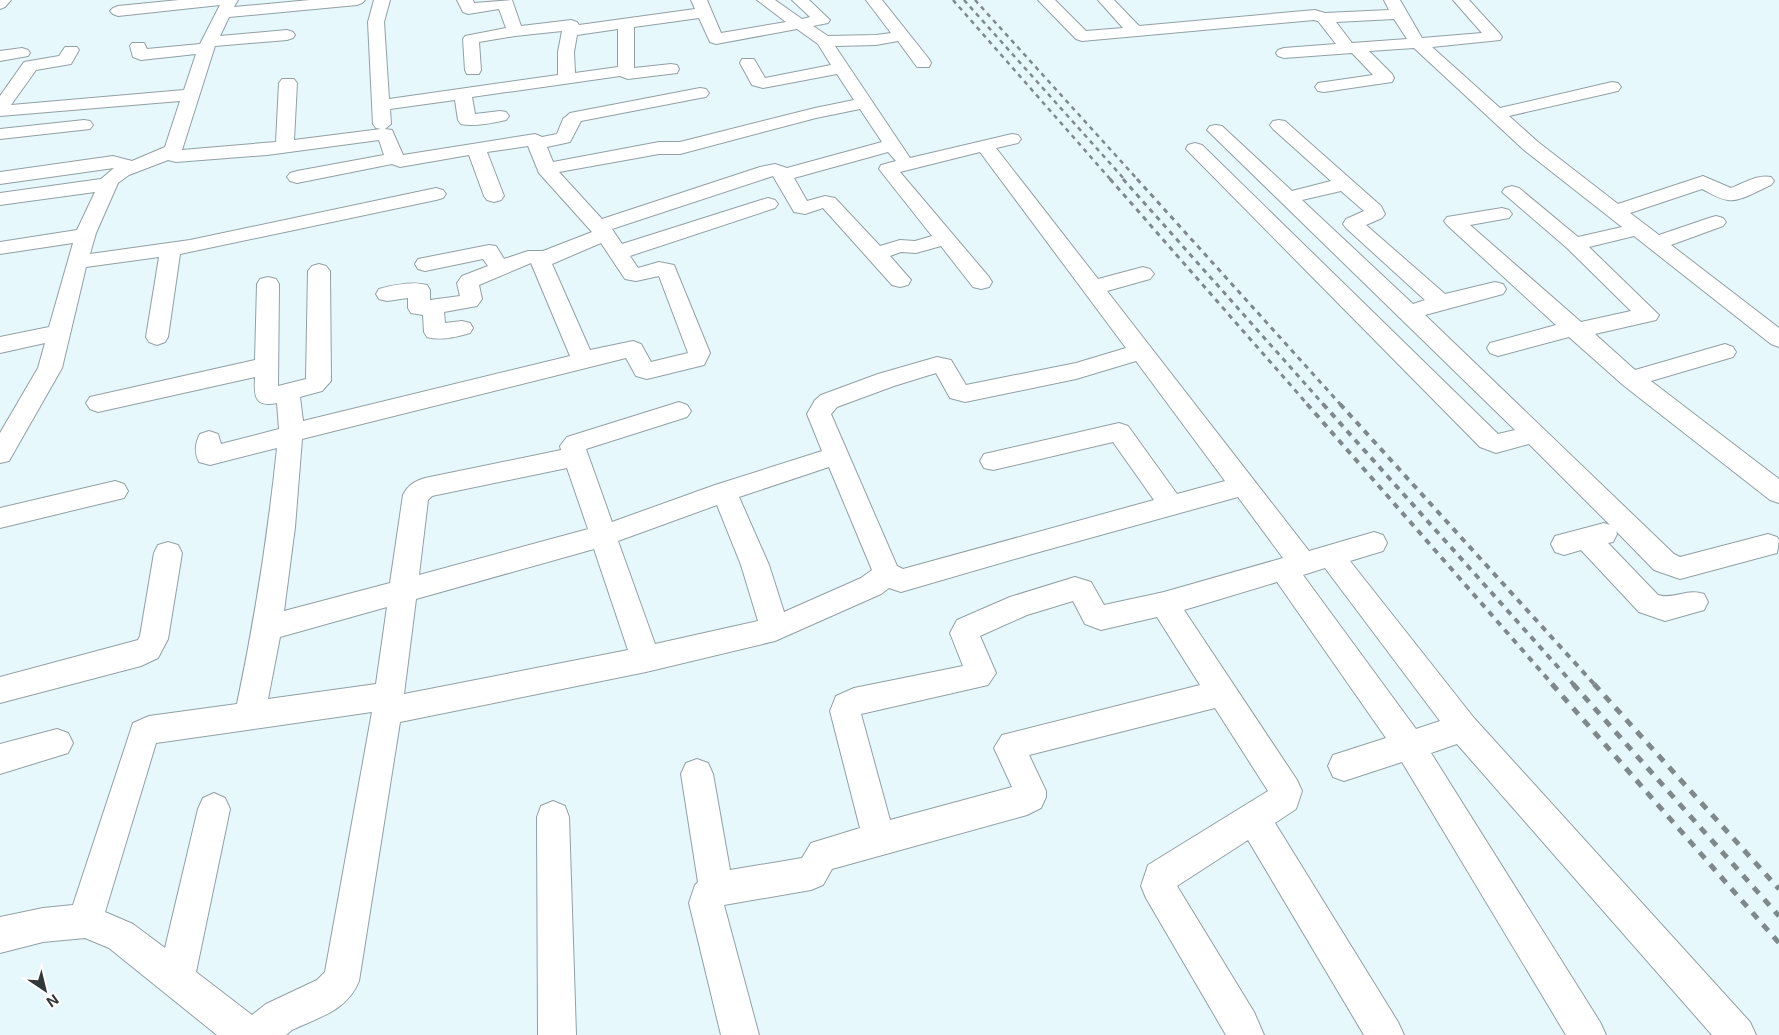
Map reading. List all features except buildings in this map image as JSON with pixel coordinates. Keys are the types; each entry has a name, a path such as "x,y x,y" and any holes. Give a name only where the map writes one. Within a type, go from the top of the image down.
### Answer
{"street":[{"path":"0,4 3,0"},
{"path":"118,10 357,0"},
{"path":"382,0 376,22 383,134"},
{"path":"465,0 468,9 504,2 515,31"},
{"path":"765,0 824,41 905,164"},
{"path":"570,31 626,23 647,14 701,3 716,39 822,20 800,0"},
{"path":"874,0 923,63"},
{"path":"1046,0 1082,36 1315,15 1324,18 1396,7 1417,41 1531,146 1779,339"},
{"path":"1106,0 1136,32"},
{"path":"1284,54 1417,41 1494,37 1460,0"},
{"path":"0,454 45,380 50,368 77,262 86,236 109,184 114,176 173,150 208,45 226,4"},
{"path":"1324,18 1386,78 1324,87"},
{"path":"624,71 626,69 626,23"},
{"path":"473,70 470,39 568,24 571,25 566,52 567,78"},
{"path":"138,46 139,54 141,55 287,35"},
{"path":"824,41 876,40 902,36"},
{"path":"0,109 30,66 65,60 71,50"},
{"path":"0,56 22,53"},
{"path":"748,63 758,81 763,83 841,68"},
{"path":"381,105 567,78 624,71 628,74 671,69"},
{"path":"285,146 288,83"},
{"path":"1496,114 1612,87"},
{"path":"463,93 467,120 500,116"},
{"path":"538,143 564,138 572,119 576,117 700,93"},
{"path":"0,109 190,95"},
{"path":"546,169 659,148 680,148 805,115 864,103"},
{"path":"0,134 84,125"},
{"path":"1279,125 1375,212 1353,222 1353,224 1437,298 1439,303"},
{"path":"1216,130 1408,313 1664,562 1680,568 1775,546"},
{"path":"166,154 176,156 285,146 383,134 388,135 394,158"},
{"path":"209,440 208,455 210,456 291,434 575,365 581,360 633,349 644,370 647,372 696,359 699,356 667,270 663,268 633,276 606,238 546,169 536,139 400,161 394,158 297,176"},
{"path":"981,282 888,170 905,164 1012,139"},
{"path":"783,174 892,145"},
{"path":"984,145 1243,486 1306,563 1463,728 1737,1035"},
{"path":"476,148 494,196"},
{"path":"1194,149 1490,441 1496,444 1533,434"},
{"path":"0,178 113,162 123,163 132,168"},
{"path":"387,294 419,290 419,308 433,308 469,301 471,299 469,282 533,256 543,261 606,238 767,171 775,170 783,174 801,208 823,200 828,202 900,280"},
{"path":"1616,212 1703,182 1731,195 1764,181"},
{"path":"0,199 109,184"},
{"path":"1287,198 1344,184"},
{"path":"1498,348 1574,329 1648,315 1574,244 1512,192"},
{"path":"77,262 170,250 436,194"},
{"path":"606,238 768,204"},
{"path":"1502,214 1454,221 1631,379 1779,493"},
{"path":"1656,243 1716,222"},
{"path":"1574,244 1638,229"},
{"path":"0,248 86,236"},
{"path":"876,254 900,246 916,247 944,239"},
{"path":"157,337 170,250"},
{"path":"425,264 489,251 500,269"},
{"path":"543,261 541,266 581,356 581,360"},
{"path":"268,284 266,394 269,396 314,385 319,381 319,271"},
{"path":"1091,288 1143,274"},
{"path":"1408,313 1439,303 1495,290"},
{"path":"433,308 435,332 462,328"},
{"path":"0,344 58,333"},
{"path":"1140,352 1076,371 965,394 958,392 943,366 940,365 886,380 829,401 820,410 819,414 887,574 901,581 1032,543 1243,486"},
{"path":"1631,379 1725,352"},
{"path":"98,403 266,366"},
{"path":"250,715 267,628 282,527 291,434 288,392"},
{"path":"646,659 572,446 576,443 679,411"},
{"path":"993,461 1119,432 1172,506"},
{"path":"267,628 603,536 724,492 838,455"},
{"path":"256,1035 279,1017 330,993 341,981 388,703 416,495 425,488 575,457"},
{"path":"0,518 115,491"},
{"path":"724,492 755,565 775,629"},
{"path":"1629,528 1576,542 1649,604 1665,609 1694,602"},
{"path":"879,840 845,711 847,706 854,702 978,676 981,673 964,633 965,631 1020,605 1075,588 1081,590 1095,615 1100,618 1164,604 1374,543"},
{"path":"0,690 142,653 148,649 154,639 168,553"},
{"path":"1306,563 1409,745 1587,1035"},
{"path":"85,921 144,733 153,728 250,715 388,703 646,659 775,629 871,586 887,574"},
{"path":"1164,604 1286,791 1285,798 1160,877 1158,882 1158,886 1242,1025 1245,1035"},
{"path":"740,1035 706,903 707,897 716,889 811,873 817,861 823,855 1030,797 1030,791 1010,748 1013,745 1222,693"},
{"path":"1344,766 1463,728"},
{"path":"0,759 57,743"},
{"path":"697,774 716,889"},
{"path":"176,979 214,809"},
{"path":"553,817 557,1035"},
{"path":"1253,818 1385,1035"},
{"path":"0,935 43,925 85,921 121,936 176,979 227,1028"}],"railway":[{"path":"953,0 1111,180"},
{"path":"964,0 1125,180"},
{"path":"975,0 1138,180"},
{"path":"1110,179 1308,405"},
{"path":"1123,179 1324,405"},
{"path":"1137,179 1341,405"},
{"path":"1307,404 1553,685"},
{"path":"1323,404 1574,685"},
{"path":"1340,404 1595,685"},
{"path":"1552,684 1779,943"},
{"path":"1573,684 1779,916"},
{"path":"1594,684 1779,889"}]}
